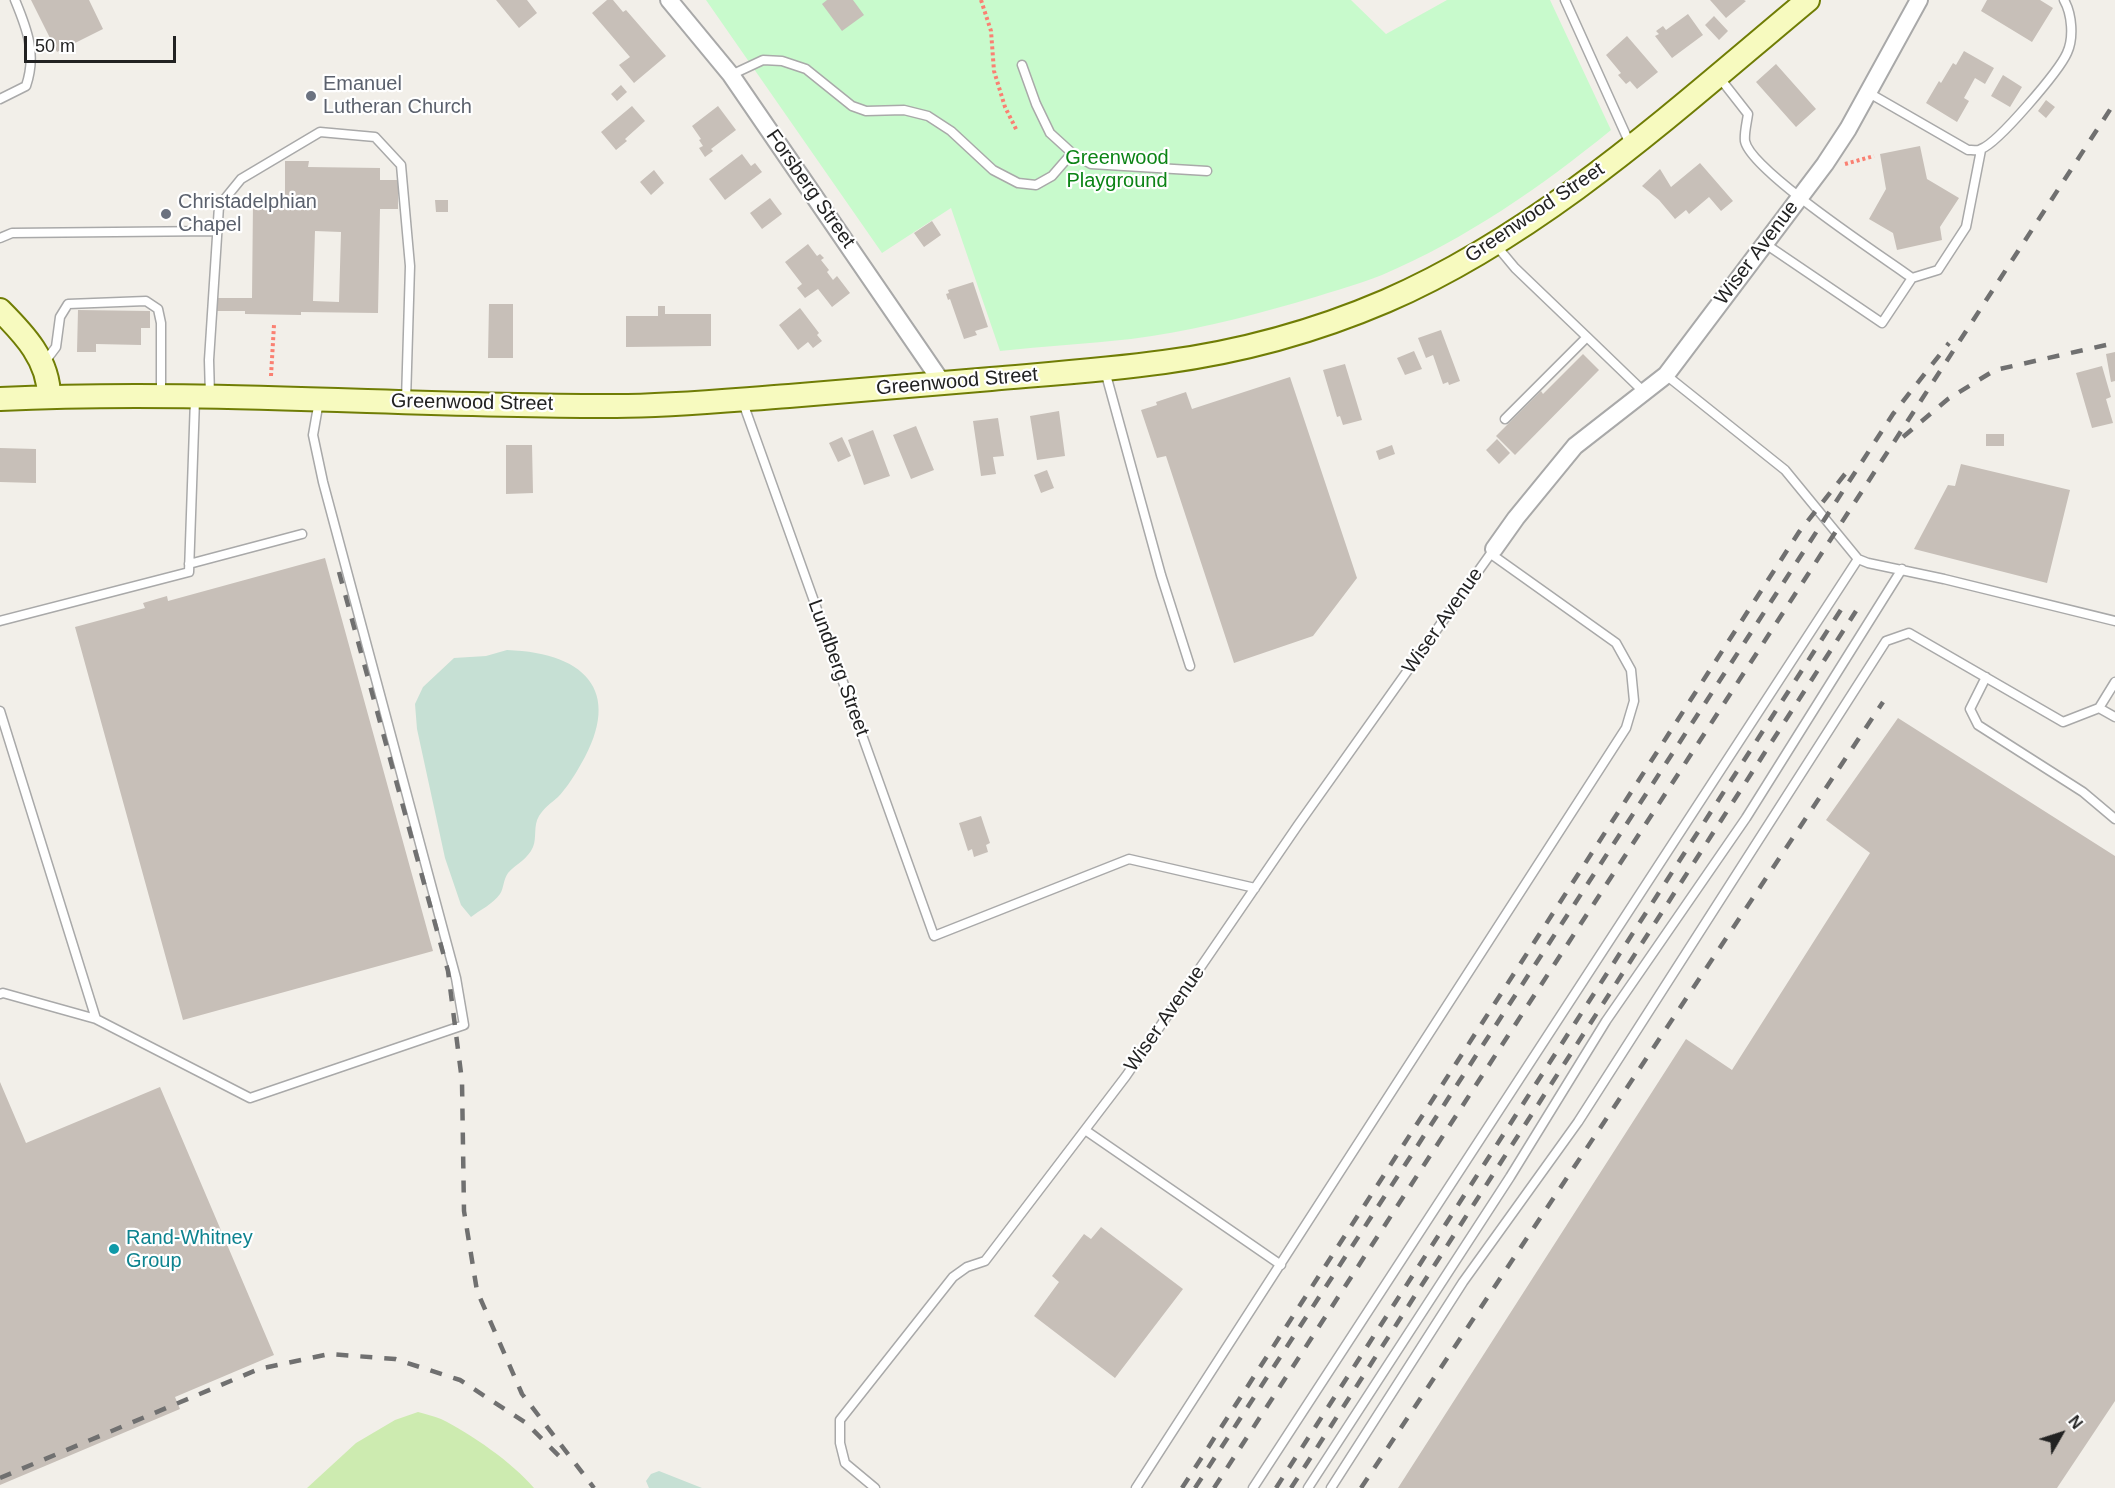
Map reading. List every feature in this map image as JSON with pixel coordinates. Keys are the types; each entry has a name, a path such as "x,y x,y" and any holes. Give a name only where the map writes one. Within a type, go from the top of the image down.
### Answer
{"main road":[{"name":"Greenwood Street","path":"0,399 161,397 620,406 741,400 943,384 1163,362 1209,355 1316,326 1385,301 1495,244 1568,195 1631,146 1808,0"},
{"path":"0,310 27,337 49,381 49,397"}],"street":[{"name":"Forsberg Street","path":"669,0 731,75 943,384"},
{"name":"Wiser Avenue","path":"1492,552 1516,518 1575,446 1666,375 1848,129 1919,0"}],"lane":[{"path":"0,99 26,86 31,72 30,40 15,0"},
{"path":"1564,0 1631,146"},
{"path":"1869,93 1968,150 1981,150 1994,141 2042,89 2068,53 2071,35 2070,10 2064,0"},
{"path":"731,75 762,60 782,61 806,69 852,106 866,111 904,110 928,116 951,131 993,170 1018,183 1036,185 1052,176 1072,153"},
{"path":"1022,65 1036,104 1050,133 1072,153 1091,164 1207,171"},
{"path":"1717,75 1748,114 1745,142 1755,159 1799,198 1912,278"},
{"path":"0,621 189,572 202,398 209,360 219,206 241,179 320,132 375,137 401,165 410,266 406,401"},
{"path":"1764,243 1882,323 1912,278 1938,270 1966,227 1981,150"},
{"path":"0,238 12,233 218,231"},
{"path":"1495,244 1515,268 1644,392"},
{"path":"42,366 56,347 60,317 68,304 146,301 158,309 161,323 161,397"},
{"path":"1505,419 1587,337"},
{"path":"1104,368 1161,575 1190,666"},
{"path":"1666,375 1785,470 1858,559 2115,621"},
{"path":"0,994 96,1019 250,1098 464,1025 456,978 323,482 313,435 320,400"},
{"name":"Lundberg Street","path":"741,400 934,936 1129,859 1255,888"},
{"path":"189,564 302,534"},
{"path":"1136,1488 1626,728 1634,701 1631,670 1616,643 1492,552"},
{"name":"Wiser Avenue","path":"875,1488 845,1463 840,1443 840,1420 953,1277 967,1267 985,1261 1126,1076 1255,888 1492,552"},
{"path":"1253,1488 1858,559"},
{"path":"1308,1488 1498,1196 1606,1021 1746,818 1902,569"},
{"path":"1331,1488 1463,1282 1578,1122 1886,641 1909,633 2063,722 2099,708 2115,682"},
{"path":"1986,677 1970,709 1977,725 2083,792 2115,819"},
{"path":"2099,708 2115,717"},
{"path":"0,711 96,1019"},
{"path":"1085,1130 1281,1265"}],"path":[{"path":"981,0 991,31 994,71 1005,108 1017,131"},
{"path":"1840,165 1874,156"},
{"path":"271,376 274,325"}],"green space":[{"name":"Greenwood Playground","path":"706,0 1351,0 1386,34 1447,0 1550,0 1611,130 1558,172 1502,210 1413,261 1371,279 1275,309 1173,333 1115,341 1000,351 951,208 882,253"},
{"path":"507,650 536,653 560,659 578,670 591,683 598,700 598,720 591,744 577,771 561,794 539,816 531,851 508,873 497,898 471,917 461,905 445,858 417,729 415,704 423,687 454,658 486,656"},
{"path":"418,1412 441,1419 478,1440 515,1469 534,1488 307,1488 356,1443 395,1420"},
{"path":"659,1471 702,1488 649,1488 646,1481 651,1474"}],"building":[{"path":"31,0 89,0 103,29 57,52"},
{"path":"496,0 527,0 537,13 519,28"},
{"path":"607,0 613,0 623,12 626,10 666,56 634,83 619,65 630,57 592,13"},
{"path":"827,0 853,0 864,15 842,31 822,4"},
{"path":"1710,0 1744,0 1746,1 1726,18"},
{"path":"1987,0 2040,0 2053,8 2032,42 1981,11"},
{"path":"1688,14 1703,35 1672,58 1655,36 1659,34 1656,31 1663,26 1666,30"},
{"path":"1714,16 1728,31 1719,40 1705,25"},
{"path":"1627,36 1658,72 1637,89 1630,81 1626,84 1618,75 1621,73 1606,55"},
{"path":"1964,51 1994,68 1985,84 1975,78 1964,98 1969,101 1957,122 1926,103 1939,81 1941,83 1953,63 1956,65"},
{"path":"1776,64 1816,109 1796,127 1756,82"},
{"path":"2003,75 2022,87 2010,107 1991,96"},
{"path":"621,85 627,92 617,101 611,94"},
{"path":"2046,100 2055,107 2046,118 2038,111"},
{"path":"632,106 645,121 616,150 601,132"},
{"path":"718,106 736,130 711,149 713,151 705,157 699,148 703,146 699,140 701,139 692,126"},
{"path":"1920,146 1927,179 1959,198 1940,227 1942,240 1897,250 1893,233 1869,219 1886,189 1880,154"},
{"path":"742,154 751,166 755,163 762,172 725,200 709,179"},
{"path":"285,161 309,161 308,167 380,168 380,180 398,180 398,209 380,209 378,313 301,312 301,315 217,311 217,298 252,298 253,203 285,204","holes":["315,231 341,232 339,302 313,301"]},
{"path":"1700,163 1733,201 1721,211 1709,197 1689,214 1686,210 1675,219 1659,200 1642,186 1660,169 1671,187"},
{"path":"654,170 664,183 651,195 640,182"},
{"path":"770,198 782,214 762,229 750,213"},
{"path":"435,200 448,200 448,212 436,212"},
{"path":"932,221 941,235 924,247 914,233"},
{"path":"808,244 817,256 820,254 824,258 821,260 833,280 837,276 850,293 832,307 818,289 805,298 797,288 802,284 785,262"},
{"path":"973,282 988,327 975,331 977,335 964,339 950,299 948,300 946,294 949,293 948,290"},
{"path":"489,304 513,304 513,358 488,358"},
{"path":"658,306 665,306 665,314 711,314 711,346 626,347 626,316 658,316"},
{"path":"800,308 819,333 817,335 822,341 813,348 808,342 798,350 779,325"},
{"path":"78,310 150,311 150,328 141,328 141,345 96,344 96,352 77,352"},
{"path":"1441,330 1460,381 1449,385 1448,382 1443,384 1433,355 1426,358 1418,338"},
{"path":"1414,351 1422,369 1405,375 1397,358"},
{"path":"2115,352 2115,381 2111,382 2106,354"},
{"path":"1583,354 1599,370 1515,455 1496,436 1541,391 1543,394"},
{"path":"1345,364 1362,420 1343,425 1340,416 1337,417 1323,370"},
{"path":"2102,366 2111,397 2106,399 2113,423 2092,428 2076,373"},
{"path":"1290,377 1357,578 1313,636 1234,663 1166,456 1157,458 1141,410 1157,405 1156,402 1186,392 1192,409"},
{"path":"1059,411 1065,456 1037,460 1030,416"},
{"path":"998,418 1004,456 993,457 996,474 981,476 973,421"},
{"path":"916,426 934,470 911,479 893,435"},
{"path":"873,430 890,476 864,485 848,440"},
{"path":"1986,434 2004,434 2004,446 1986,446"},
{"path":"842,437 851,456 838,462 829,443"},
{"path":"1497,439 1510,453 1499,464 1486,450"},
{"path":"506,445 532,445 533,493 506,494"},
{"path":"1392,445 1395,454 1379,460 1376,451"},
{"path":"0,448 36,449 36,483 0,482"},
{"path":"1961,464 2070,490 2047,583 1914,549 1948,485 1955,486"},
{"path":"1047,470 1054,488 1041,493 1034,475"},
{"path":"325,558 433,951 183,1020 75,627 145,608 143,603 167,596 168,601"},
{"path":"1898,718 2115,856 2115,1401 2057,1488 1398,1488 1686,1039 1732,1070 1870,853 1826,820"},
{"path":"981,816 990,843 986,845 988,852 974,857 972,849 968,851 959,823"},
{"name":"Rand-Whitney Group","path":"0,1082 26,1143 160,1087 274,1355 175,1397 180,1409 0,1485"},
{"path":"1101,1227 1183,1289 1115,1378 1034,1316 1059,1282 1052,1276 1084,1234 1091,1239"}],"railway":[{"path":"1214,1488 2115,102"},
{"path":"1195,1488 1893,414 1949,343"},
{"path":"1903,437 1948,399 1995,370 2115,343"},
{"path":"1182,1488 1799,532 1845,474"},
{"path":"339,572 448,971 462,1081 464,1211 477,1291 522,1394 594,1488"},
{"path":"1276,1488 1842,608"},
{"path":"1291,1488 1856,611"},
{"path":"1361,1488 1883,702"},
{"path":"0,1478 259,1369 329,1354 395,1359 460,1380 526,1423 567,1464"}],"place":[{"name":"Emanuel Lutheran Church","path":"311,96"},
{"name":"Christadelphian Chapel","path":"166,214"},
{"name":"Rand-Whitney Group","path":"114,1249"}]}
